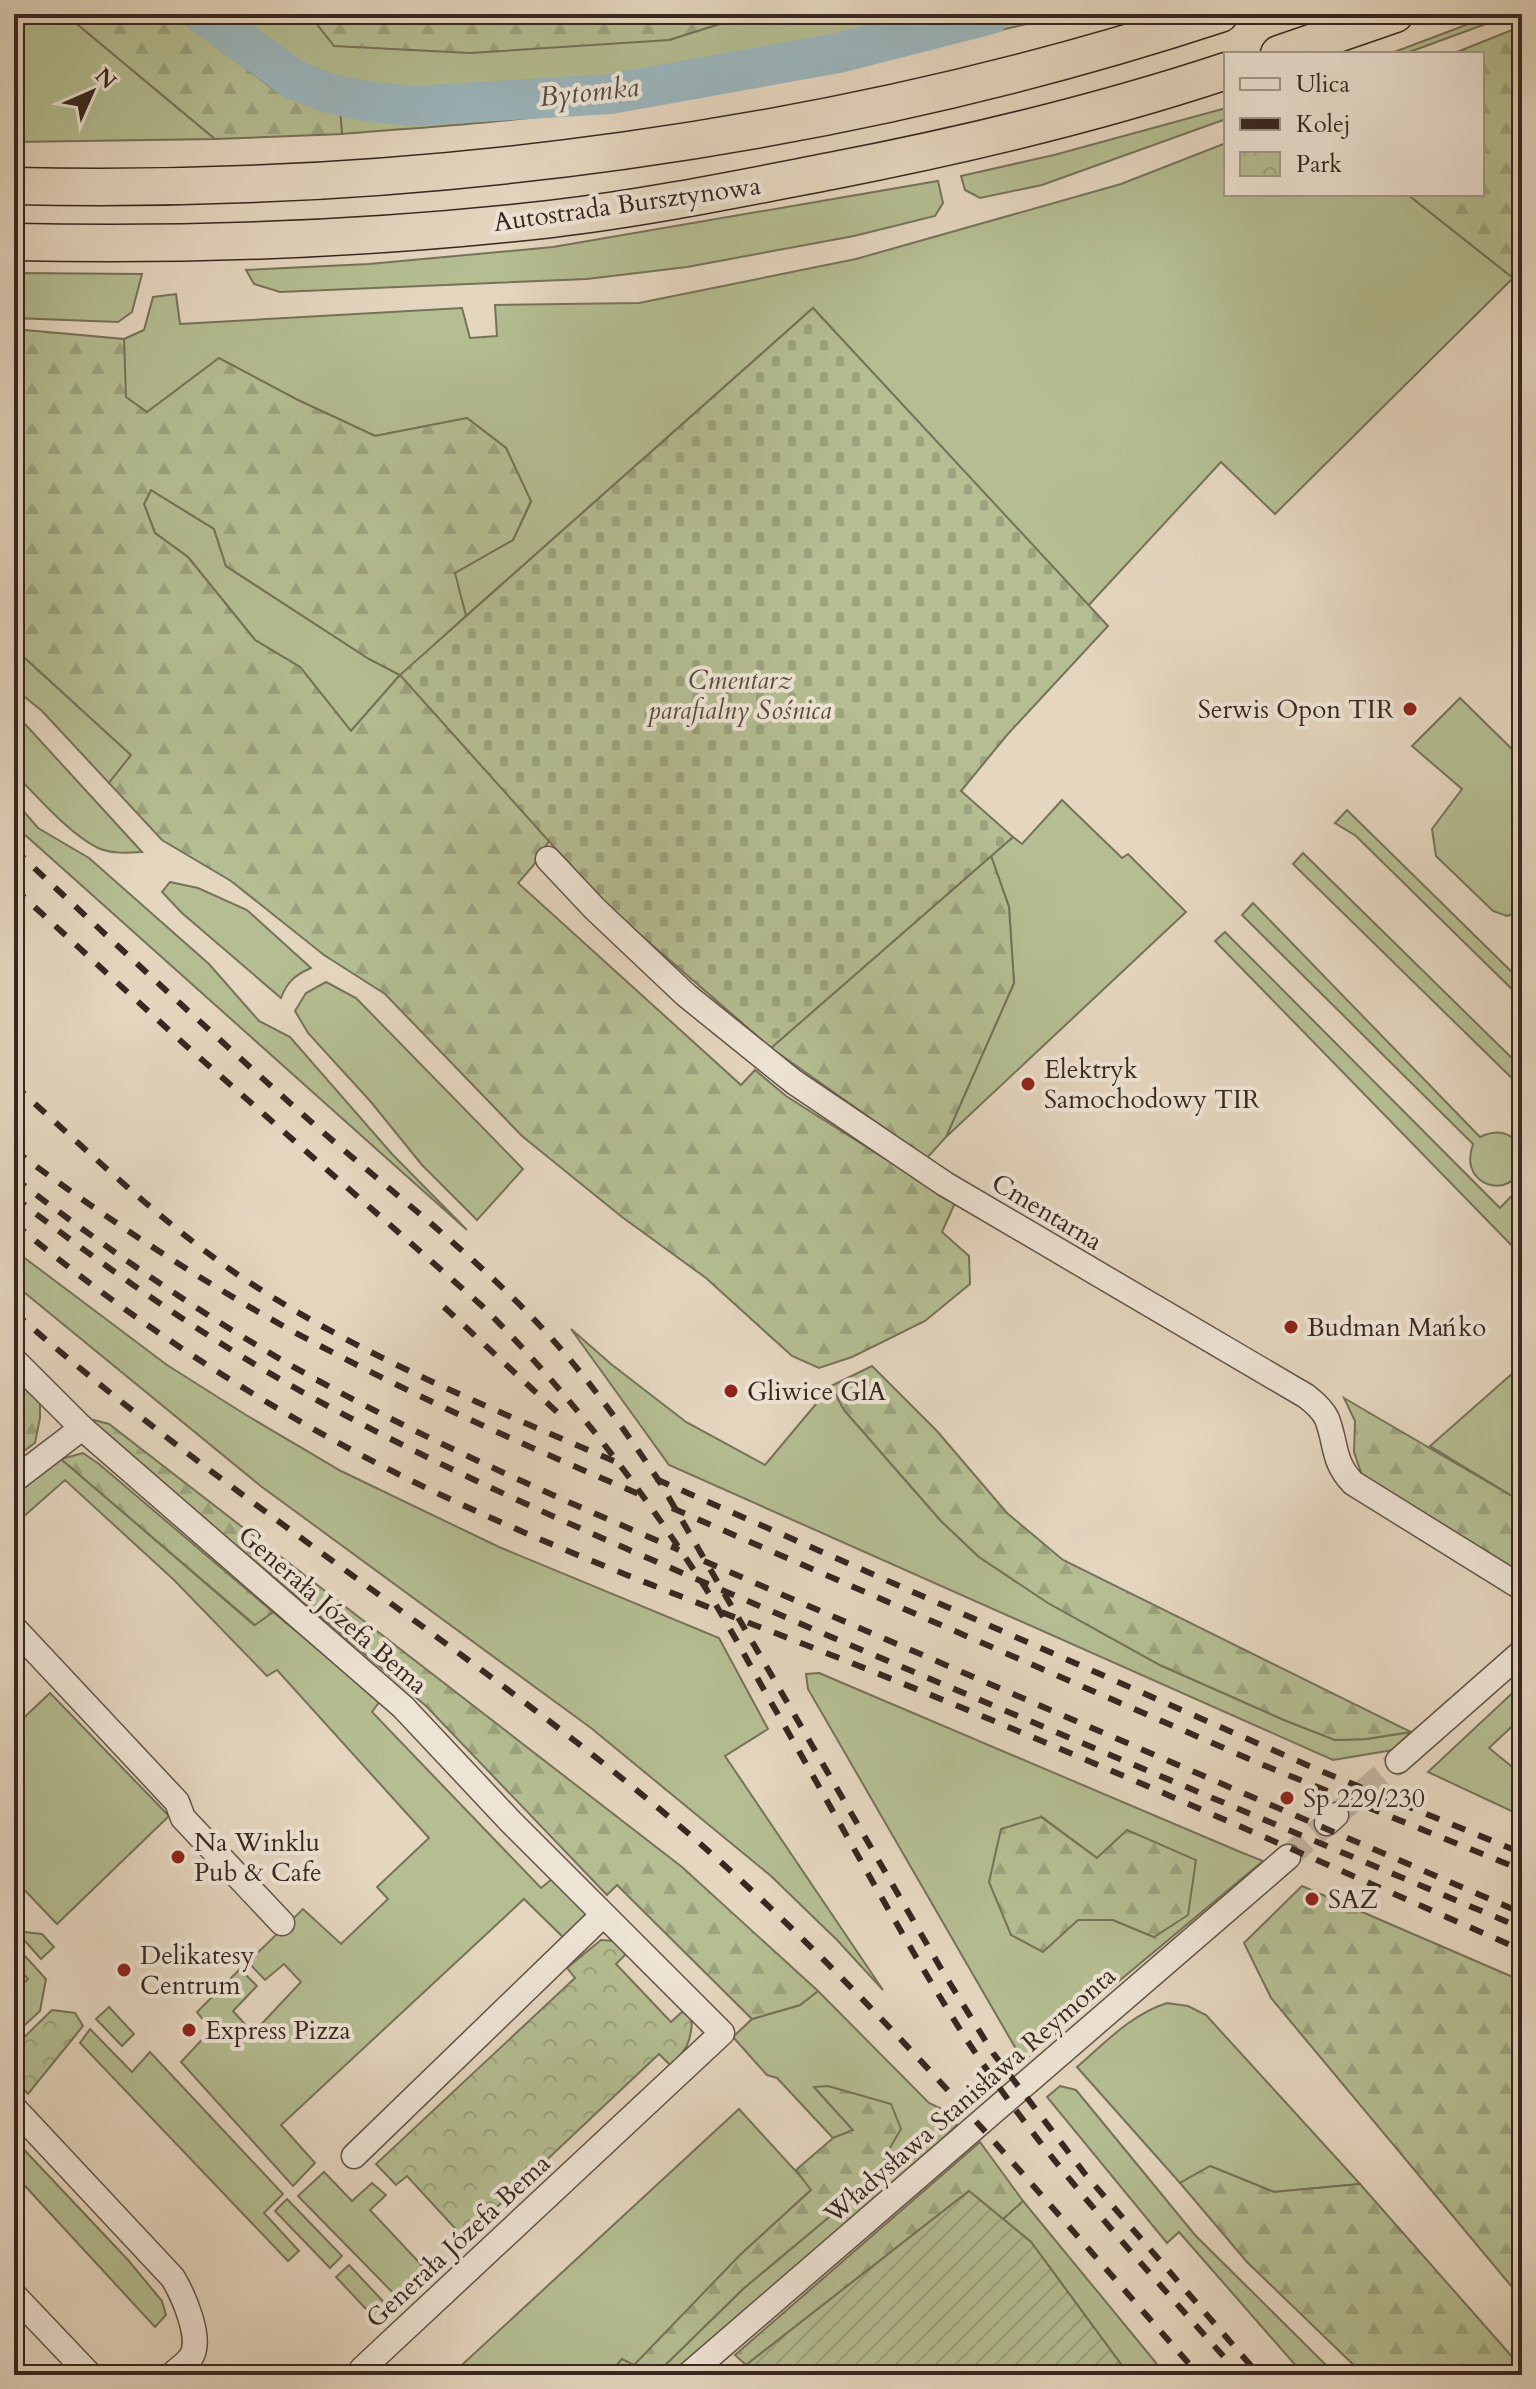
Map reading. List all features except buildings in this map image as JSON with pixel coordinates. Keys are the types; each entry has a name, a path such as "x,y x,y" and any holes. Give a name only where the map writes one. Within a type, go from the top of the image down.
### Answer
{"highway":[{"path":"14,186 270,184 381,177 529,162 730,134 990,80 1220,14"},
{"path":"1285,52 1395,14"},
{"name":"Autostrada Bursztynowa","path":"14,242 287,240 552,219 738,189 1024,131 1224,72"}],"street":[{"name":"Cmentarna","path":"548,859 595,909 686,995 794,1082 945,1184 1306,1396 1326,1417 1336,1459 1342,1472 1353,1483 1522,1588"},
{"name":"Generała Józefa Bema","path":"14,1360 82,1428 403,1707 511,1822 722,2033 362,2369 360,2375"},
{"path":"14,1480 82,1428"},
{"path":"14,1628 177,1802 183,1818 282,1923"},
{"path":"1398,1761 1522,1652"},
{"name":"Władysława Stanisława Reymonta","path":"688,2375 1288,1857"},
{"path":"354,2156 603,1915"},
{"path":"14,2108 173,2278 184,2296 195,2346 192,2355 172,2375"},
{"path":"14,2295 90,2375"}],"green space":[{"path":"14,14 65,14 215,139 14,142"},
{"path":"65,14 173,14 271,87 340,108 342,134 215,139"},
{"path":"213,14 309,14 335,46 669,40 751,14 1068,14 876,58 683,96 528,118 342,134 337,84 264,53"},
{"path":"309,14 751,14 669,40 470,53 334,46"},
{"path":"1495,14 1513,14 1409,52 1394,52"},
{"path":"1522,26 1522,269 1513,278 1410,196 1484,196 1484,52 1457,52"},
{"path":"1224,109 1224,120 1042,185 980,198 965,190 961,176 1054,155"},
{"path":"1224,144 1224,196 1410,196 1513,278 1275,514 1221,462 1088,606 813,308 466,616 454,573 513,540 531,502 506,448 467,418 375,436 298,400 147,413 125,397 124,339 144,330 153,297 176,294 180,324 462,308 470,338 497,336 495,305 639,303 856,259 1121,184"},
{"path":"938,181 943,203 935,216 854,236 687,267 587,279 280,292 254,284 246,270 369,264 553,247"},
{"path":"14,273 142,274 132,312 118,322 14,318"},
{"name":"Cmentarz parafialny Sośnica","path":"813,308 1108,626 1007,735 961,791 1013,837 771,1048 606,905 400,675"},
{"path":"14,329 124,339 126,397 147,412 219,358 375,436 467,418 506,448 531,501 513,540 455,573 466,616 401,675 549,841 518,883 741,1085 755,1070 786,1096 955,1203 942,1232 969,1256 970,1284 925,1321 852,1357 819,1368 792,1356 706,1278 622,1217 522,1136 385,994 324,955 231,881 162,840 109,783 131,755 14,648","holes":["151,490 214,529 226,566 369,659 400,675 351,731 300,667 255,640 188,557 155,533 144,504"]},
{"path":"151,490 214,529 226,566 369,659 400,675 351,731 300,667 255,640 188,557 155,533 144,504"},
{"path":"14,648 131,755 109,783 42,711 14,688"},
{"path":"1460,698 1522,759 1522,911 1507,916 1493,911 1436,856 1432,829 1462,789 1412,746"},
{"path":"14,712 142,852 109,851 87,842 14,773"},
{"path":"14,800 38,828 89,858 209,964 259,1021 290,1037 392,1154 467,1230 14,825"},
{"path":"1062,800 1122,858 1128,854 1186,912 946,1137 1014,983 1009,907 991,856 1013,837 1022,844"},
{"path":"1347,810 1522,982 1522,999 1356,836 1335,823"},
{"path":"1303,853 1522,1068 1522,1088 1293,864"},
{"path":"991,856 1009,907 1014,983 946,1137 927,1158 771,1048"},
{"path":"170,882 198,888 247,910 311,968 292,980 281,998 182,913 162,892"},
{"path":"1253,903 1480,1137 1507,1134 1515,1141 1522,1160 1520,1171 1513,1179 1496,1186 1479,1179 1470,1163 1473,1144 1242,915"},
{"path":"1225,932 1500,1208 1522,1185 1522,1256 1215,941"},
{"path":"326,982 356,998 523,1169 477,1220 422,1165 371,1102 308,1033 295,1011 306,993"},
{"path":"14,1250 167,1365 341,1471 499,1547 719,1638 768,1729 725,1756 883,1990 771,1876 591,1728 262,1487 14,1284"},
{"path":"571,1329 686,1422 765,1465 831,1386 844,1410 941,1521 979,1557 1048,1603 1160,1665 1335,1740 1411,1732 1393,1750 1333,1760 669,1465"},
{"path":"1522,1365 1522,1502 1430,1446"},
{"path":"872,1366 937,1431 1007,1513 1063,1560 1411,1732 1335,1740 1284,1720 1160,1665 1048,1603 979,1557 941,1521 844,1410 831,1386"},
{"path":"23,1379 40,1395 40,1418 35,1443 14,1458 14,1387"},
{"path":"1344,1398 1522,1502 1522,1576 1364,1481 1354,1452 1355,1421"},
{"path":"94,1420 109,1424 682,1867 818,1991 800,2005 752,2019 617,1885 607,1895 426,1706 90,1422"},
{"path":"83,1453 273,1612 255,1625 61,1459"},
{"path":"61,1459 254,1625 273,1612 380,1701 372,1712 541,1888 552,1879 591,1918 567,1941 524,1899 281,2125 315,2163 293,2186 181,2062 211,2030 197,2012 240,1969 257,1986 233,2011 253,2033 301,1982 284,1964 265,1980 248,1962 303,1909 341,1944 388,1899 377,1887 429,1838 277,1670 267,1676 174,1580 65,1480 14,1525 14,1494"},
{"path":"819,1673 1263,1861 1023,2061 808,1689 806,1674","holes":["1042,1817 1097,1858 1154,1937 1113,1920 1078,1919"]},
{"path":"1522,1684 1522,1717 1489,1748 1522,1775 1522,1816 1428,1772"},
{"path":"50,1693 169,1816 57,1924 14,1879 14,1727"},
{"path":"1041,1817 1097,1858 1127,1830 1196,1860 1188,1915 1154,1937 1113,1920 1078,1920 1043,1952 1011,1935 989,1882 1001,1829"},
{"path":"1302,1886 1522,1981 1522,2299 1271,1998 1244,1943"},
{"path":"16,1931 42,1934 54,1947 41,1959"},
{"path":"601,1940 615,1941 628,1952 616,1964 671,2022 684,2010 692,2021 687,2046 670,2065 659,2054 464,2238 407,2176 396,2185 376,2164 575,1978 567,1968"},
{"path":"14,1944 46,1979 40,2011 14,2035 14,1993 28,1979 14,1963"},
{"path":"818,1991 929,2103 944,2110 957,2125 903,2177 670,2375 655,2375 743,2289 878,2176 893,2168 815,2088 853,2130 833,2138 777,2078 767,2075 733,2037 752,2019 800,2005"},
{"path":"1167,2003 1188,2006 1206,2015 1360,2184 1274,2192 1210,2166 1180,2183 1077,2067 1130,2022"},
{"path":"109,2007 134,2034 122,2046 96,2019"},
{"path":"52,2010 75,2013 83,2026 28,2094 14,2078 14,2047"},
{"path":"90,2029 132,2072 150,2052 283,2194 264,2213 299,2251 288,2261 80,2043"},
{"path":"828,2086 891,2104 901,2129 884,2158 894,2168 878,2176 743,2289 655,2375 608,2375 622,2359 634,2365 740,2255 811,2190 796,2170 833,2138 853,2130 814,2087"},
{"path":"1060,2086 1076,2090 1195,2235 1336,2375 1304,2375 1179,2232 1167,2243 1047,2097"},
{"path":"739,2109 812,2189 740,2255 634,2366 622,2359 608,2375 451,2375"},
{"path":"14,2139 128,2260 162,2301 166,2315 155,2327 14,2174"},
{"path":"980,2142 1023,2201 1003,2219 969,2191 746,2365 735,2355"},
{"path":"1210,2166 1274,2192 1360,2184 1522,2368 1522,2375 1364,2375 1247,2262 1180,2183"},
{"path":"324,2172 352,2201 372,2183 386,2195 370,2210 428,2272 399,2299 298,2196"},
{"path":"969,2191 1031,2242 1129,2375 753,2375 746,2365"},
{"path":"287,2199 342,2256 330,2268 275,2211"},
{"path":"1023,2201 1166,2375 1129,2375 1031,2242 1003,2219"},
{"path":"349,2265 394,2313 381,2325 336,2277"}],"waterway":[{"name":"Bytomka","path":"204,14 293,79 328,93 369,102 414,106 610,94 838,53 991,14"}],"tunnel":[{"path":"1336,1815 1398,1761"},
{"path":"1288,1857 1327,1823"}],"railway":[{"path":"14,849 272,1087 488,1274 576,1367 661,1484 993,2053 1085,2174 1259,2375"},
{"path":"14,888 183,1043 481,1305 600,1438 712,1599 912,1950 992,2077 1059,2166 1240,2375"},
{"path":"14,1085 174,1227 276,1299 370,1352 616,1462"},
{"path":"14,1150 158,1251 271,1319 431,1401 639,1494"},
{"path":"14,1178 162,1285 317,1380 451,1448 679,1550"},
{"path":"14,1197 198,1329 315,1399 441,1464 569,1524 829,1636 1522,1928"},
{"path":"14,1223 105,1295 200,1361 300,1421 462,1505 584,1558 1052,1745 1522,1950"},
{"path":"444,1307 557,1412"},
{"path":"14,1312 176,1444 594,1756 746,1885 815,1951 947,2089 1199,2375"},
{"path":"656,1479 1316,1769 1522,1853"},
{"path":"672,1508 1256,1762 1522,1870"},
{"path":"704,1561 1522,1913"}],"place":[{"name":"Serwis Opon TIR","path":"1410,709"},
{"name":"Elektryk Samochodowy TIR","path":"1028,1084"},
{"name":"Budman Mańko","path":"1291,1327"},
{"name":"Gliwice GlA","path":"731,1391"},
{"name":"Sp 229/230","path":"1287,1798"},
{"name":"Na Winklu Pub & Cafe","path":"178,1857"},
{"name":"SAZ","path":"1312,1899"},
{"name":"Delikatesy Centrum","path":"124,1970"},
{"name":"Express Pizza","path":"189,2030"}]}
